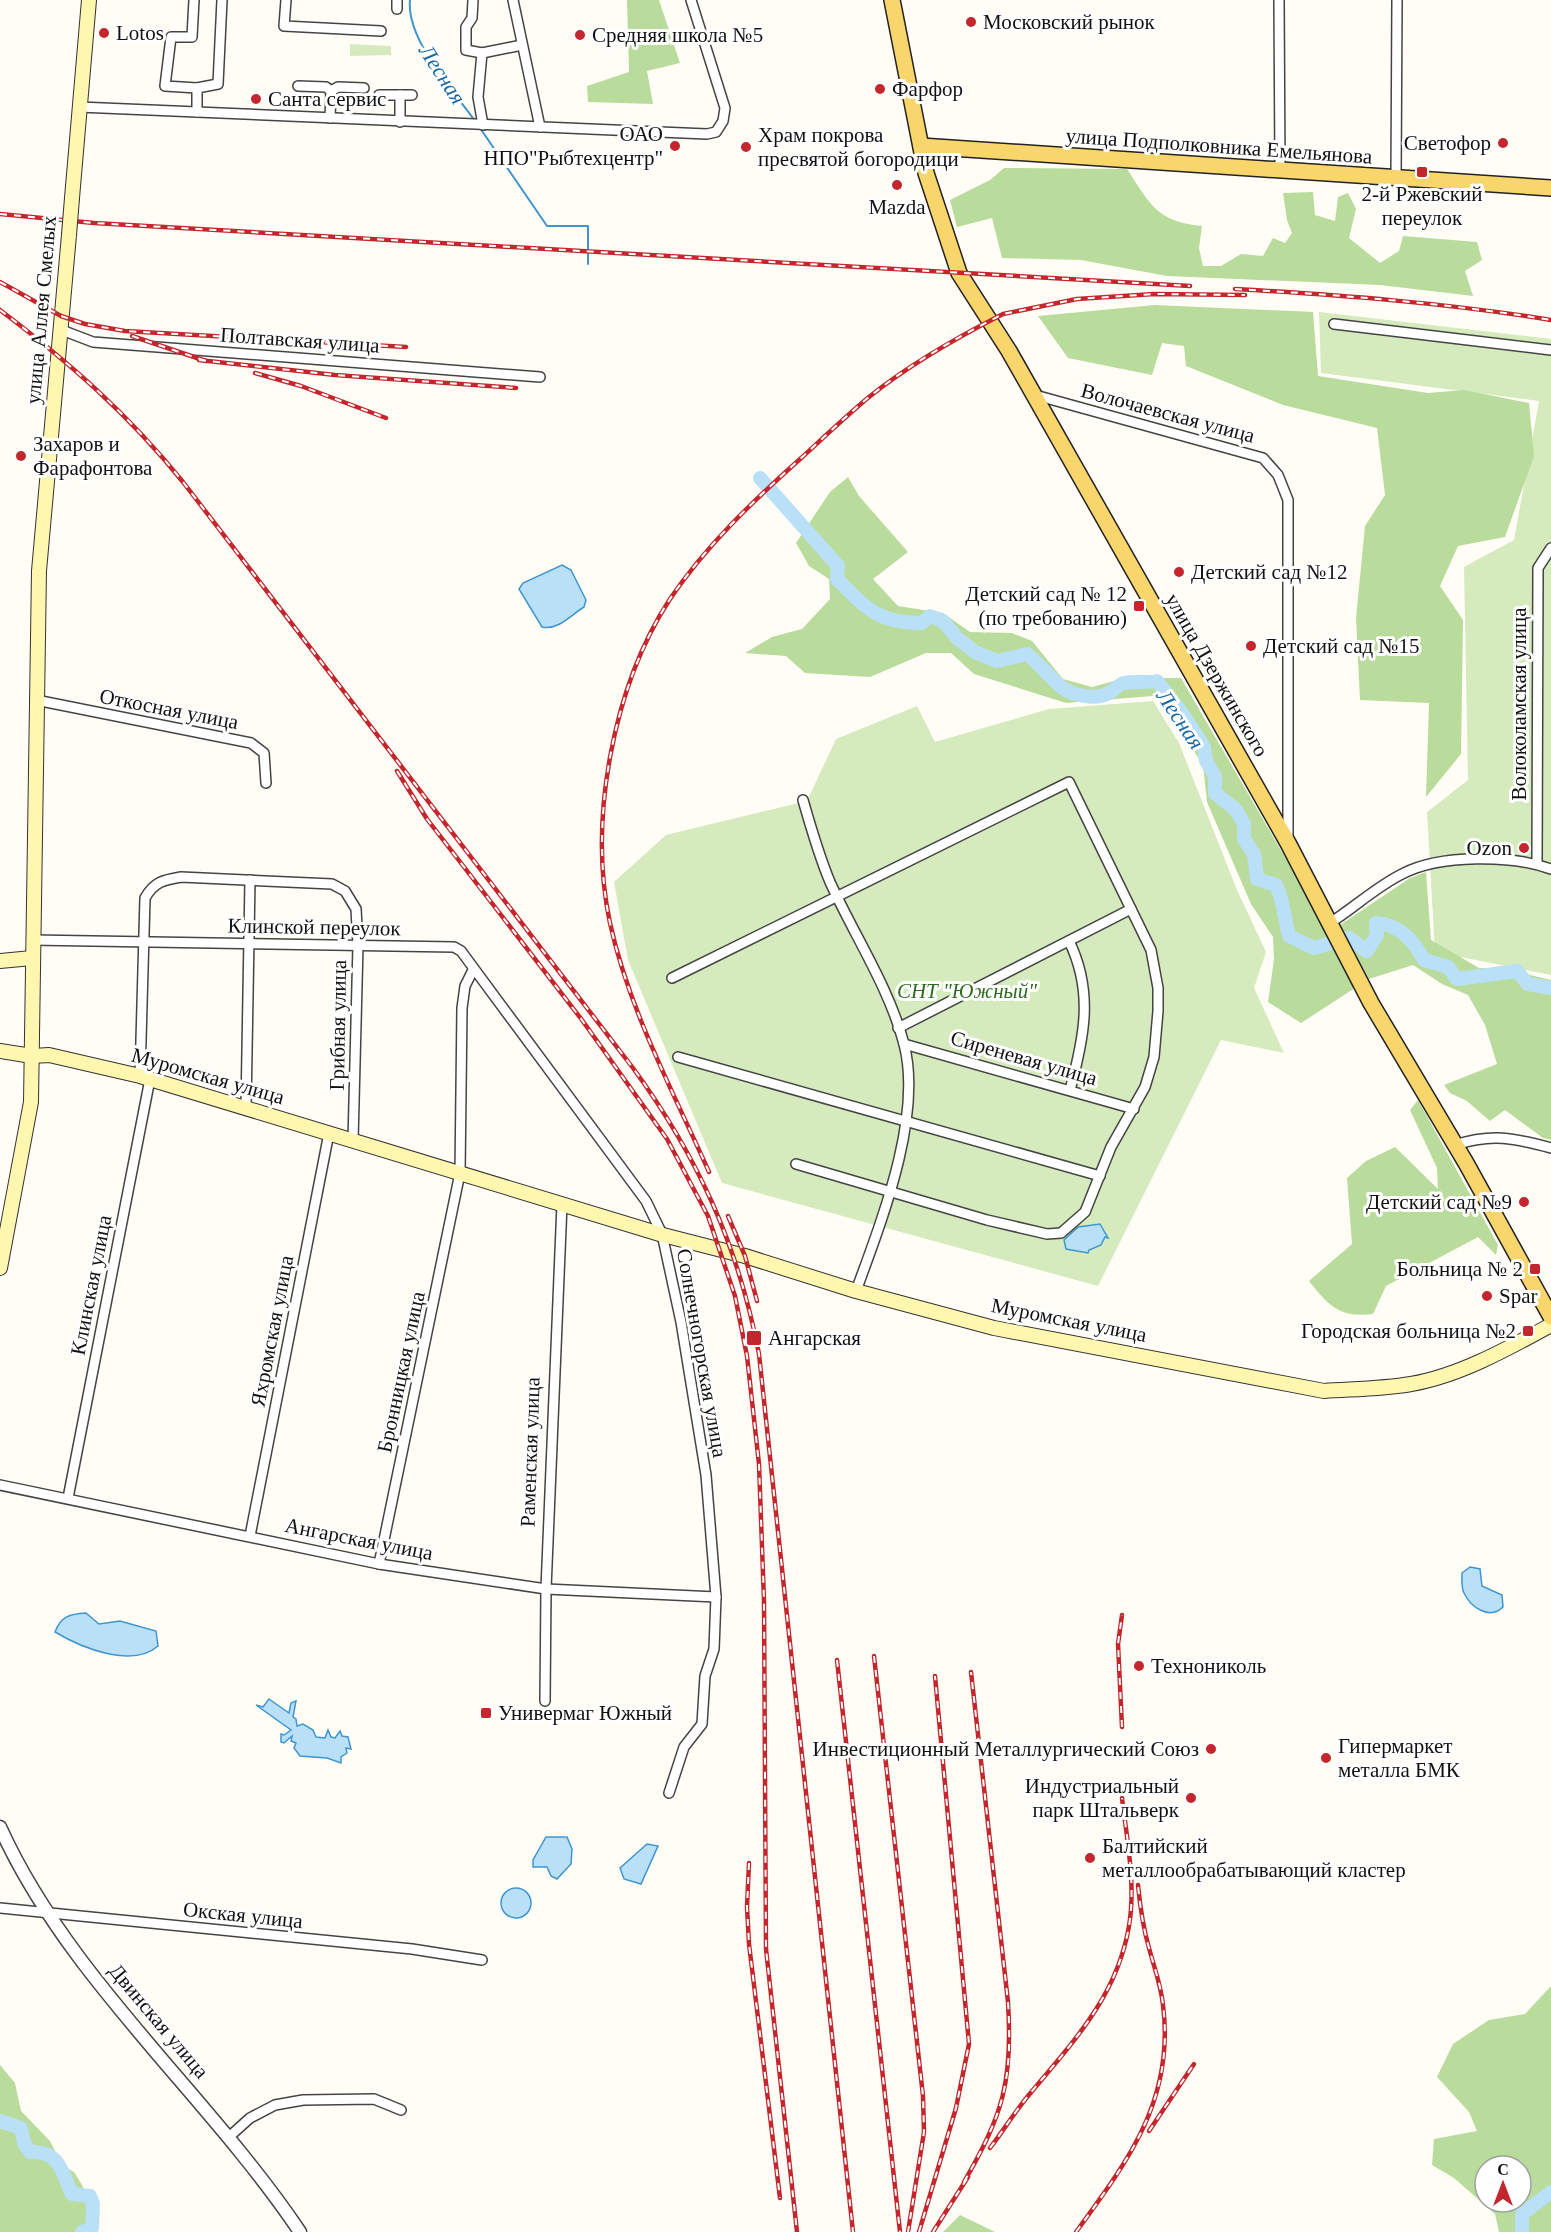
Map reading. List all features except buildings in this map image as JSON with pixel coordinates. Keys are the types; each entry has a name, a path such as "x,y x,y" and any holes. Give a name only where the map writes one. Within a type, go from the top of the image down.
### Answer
{"main road":[{"name":"улица Аллея Смелых","path":"0,1268 28,1127 32,1056 32,940 40,548 89,0"},
{"name":"улица Дзержинского","path":"892,0 926,173 959,273 1032,394 1288,843 1371,1003 1455,1145 1551,1317"},
{"name":"улица Подполковника Емельянова","path":"921,146 1049,157 1551,188"},
{"path":"0,961 32,958"},
{"name":"Муромская улица","path":"0,1051 32,1056 49,1055 145,1078 371,1146 459,1180"},
{"path":"459,1180 562,1204"},
{"name":"Муромская улица","path":"562,1204 745,1256 856,1292 1028,1335 1324,1391 1390,1387 1427,1380 1485,1358 1551,1325"}],"street":[{"path":"194,0 192,37 171,37 165,86 197,88 218,84 222,0"},
{"path":"286,0 284,26 381,31"},
{"path":"472,0 472,18 466,27 466,50 482,53 522,45"},
{"path":"513,0 540,127"},
{"path":"80,107 707,134 716,132 723,121 725,108 692,0"},
{"path":"1279,0 1280,171"},
{"path":"1396,178 1397,0"},
{"path":"482,53 478,97 486,125"},
{"path":"298,86 326,87 331,91"},
{"path":"331,91 338,87 364,88"},
{"path":"197,88 197,112"},
{"path":"330,118 331,91"},
{"path":"379,95 412,95"},
{"path":"400,95 400,122"},
{"path":"1334,324 1551,350"},
{"name":"Полтавская улица","path":"59,329 93,342 540,377"},
{"name":"Волочаевская улица","path":"1032,394 1263,458 1278,475 1288,500 1288,843"},
{"name":"Волоколамская улица","path":"1537,864 1538,567 1551,548"},
{"name":"Откосная улица","path":"36,700 251,743 264,753 266,783"},
{"path":"672,978 1069,782 1151,950 1158,988 1154,1057 1145,1087 1111,1147 1085,1212 1061,1233 1047,1234 890,1193 796,1164"},
{"path":"803,800 816,846 837,896 871,960 904,1044 909,1092 906,1120 890,1193 856,1292"},
{"path":"1336,936 1394,879 1424,866 1491,860 1537,864 1551,869"},
{"name":"Клинской переулок","path":"145,1078 145,898 152,886 165,879 181,878 332,884"},
{"path":"246,1108 250,880"},
{"name":"Грибная улица","path":"332,884 345,891 356,909 358,945 353,1141"},
{"path":"898,1028 1131,909"},
{"name":"Клинской переулок","path":"32,940 454,947 461,951 473,970"},
{"path":"1069,941 1081,972 1084,1009 1083,1044 1070,1090"},
{"path":"459,1180 462,1112 462,1008 465,986 473,970"},
{"name":"Солнечногорская улица","path":"473,970 646,1202 662,1234 681,1322 706,1475 716,1598 714,1649 705,1676 702,1724 684,1747 669,1792"},
{"name":"Сиреневая улица","path":"904,1044 1134,1109"},
{"path":"678,1057 1100,1176"},
{"name":"Клинская улица","path":"68,1498 145,1078"},
{"name":"Яхромская улица","path":"250,1536 329,1133"},
{"path":"1455,1145 1494,1136 1522,1140 1551,1148"},
{"name":"Бронницкая улица","path":"379,1564 459,1180"},
{"name":"Раменская улица","path":"545,1701 546,1589 562,1204"},
{"name":"Ангарская улица","path":"0,1485 379,1564 546,1589 716,1598"},
{"name":"Двинская улица","path":"0,1827 48,1914 106,1990 230,2136 300,2232"},
{"name":"Окская улица","path":"0,1908 412,1949 483,1960"},
{"path":"230,2136 250,2118 275,2104 322,2099 374,2099 401,2110"}],"green space":[{"path":"627,0 659,0 680,63 647,71 653,104 588,102 587,86 629,72"},
{"path":"350,44 391,46 391,55 350,56"},
{"path":"1004,168 1127,169 1156,209 1175,220 1202,226 1199,248 1203,266 1221,266 1241,254 1263,256 1273,238 1285,243 1292,233 1287,220 1283,193 1313,192 1315,215 1335,221 1338,197 1348,193 1356,209 1349,238 1380,263 1399,251 1403,236 1477,242 1482,260 1465,271 1473,296 1380,285 1167,276 1081,260 1002,258 992,218 957,227 950,200 990,180"},
{"path":"1155,305 1313,312 1318,376 1428,393 1464,390 1529,403 1534,456 1505,537 1458,546 1440,586 1463,620 1461,754 1426,797 1429,703 1360,700 1356,618 1365,526 1385,495 1377,428 1283,405 1186,366 1184,346 1162,343 1152,375 1068,358 1038,316"},
{"path":"1319,312 1551,339 1551,975 1435,952 1427,812 1468,780 1464,567 1514,540 1539,401 1321,373"},
{"path":"848,477 859,496 908,552 873,579 898,606 943,613 970,632 1012,633 1032,641 1063,679 1092,687 1125,678 1181,678 1285,857 1302,882 1355,988 1301,1023 1268,1002 1274,959 1273,937 1251,904 1207,802 1203,765 1175,722 1153,696 1066,703 974,674 951,653 926,653 870,677 805,673 786,656 745,653 772,637 802,629 830,599 829,579 809,566 796,543 830,492"},
{"name":"СНТ \"Южный\"","path":"1153,701 1179,743 1237,890 1266,952 1254,988 1284,1053 1221,1040 1098,1286 722,1183 628,960 614,882 666,835 807,801 836,739 917,706 935,742 1049,709"},
{"path":"1426,872 1431,940 1479,968 1502,968 1551,980 1551,1140 1543,1138 1505,1110 1490,1121 1467,1101 1450,1093 1444,1085 1497,1064 1485,1025 1468,995 1442,984 1413,965 1369,979 1340,925 1410,878"},
{"path":"1418,1100 1498,1245 1496,1255 1478,1237 1386,1286 1373,1314 1343,1312 1329,1303 1309,1281 1352,1244 1347,1178 1366,1161 1395,1147 1438,1189 1437,1168 1410,1110"},
{"path":"1551,1986 1551,2232 1499,2232 1495,2214 1533,2214 1533,2154 1473,2154 1473,2195 1454,2178 1432,2165 1434,2139 1477,2131 1469,2112 1437,2077 1453,2044 1489,2020 1525,2014"},
{"path":"0,2065 15,2083 21,2111 50,2141 62,2165 74,2172 82,2185 91,2205 97,2232 0,2232"},
{"path":"960,2215 995,2232 943,2232"}],"water":[{"path":"562,565 571,570 586,600 584,607 554,627 542,627 519,589 523,583"},
{"path":"1100,1224 1108,1238 1105,1237 1101,1245 1089,1250 1088,1253 1066,1249 1064,1240 1078,1227"},
{"path":"1470,1567 1480,1569 1482,1586 1502,1595 1503,1607 1498,1611 1481,1610 1467,1598 1462,1588 1462,1573"},
{"path":"86,1613 99,1624 120,1621 156,1631 158,1646 147,1653 121,1656 78,1644 55,1632 63,1619 75,1614"},
{"path":"269,1699 289,1713 291,1703 296,1701 293,1717 296,1719 297,1726 303,1724 313,1730 316,1737 325,1738 328,1730 331,1737 335,1738 340,1731 342,1736 348,1737 351,1749 346,1748 347,1753 341,1757 341,1763 327,1758 300,1756 294,1748 296,1743 291,1741 292,1736 284,1743 281,1742 281,1734 284,1735 291,1730 256,1705 263,1707"},
{"path":"546,1837 567,1837 572,1849 571,1864 557,1879 551,1876 547,1867 533,1867 533,1860"},
{"path":"647,1844 658,1846 641,1884 624,1879 620,1868"},
{"path":"516,1888 526,1893 531,1903 526,1913 516,1918 506,1913 501,1903 506,1893"}],"waterway":[{"name":"Лесная","path":"410,0 415,31 423,47 475,121"},
{"name":"Лесная","path":"480,128 547,226 588,226 588,264"},
{"name":"Лесная","path":"760,478 838,566 837,579 874,612 884,617 907,622 922,623 930,616 943,621 957,638 975,652 997,661 1027,654 1064,689 1074,694 1092,697 1109,693 1124,683 1157,681 1182,713 1204,747 1206,761 1215,776 1215,793 1236,810 1244,824 1244,839 1254,854 1257,879 1276,885 1289,936 1314,948 1349,938 1367,951 1377,935 1376,923 1384,924 1405,935 1416,946 1424,960 1448,967 1457,979 1517,971 1528,984 1551,988"},
{"path":"0,2121 21,2128 24,2143 30,2152 40,2152 54,2159 72,2194 90,2196 93,2204 92,2228 82,2232"},
{"name":"Лесная","path":"1522,2232 1522,2214 1551,2192"}],"railway":[{"path":"0,214 94,223 1190,286"},
{"path":"0,282 61,316 85,324 125,331 406,347"},
{"path":"1235,289 1393,300 1551,320"},
{"path":"709,1172 653,1050 628,987 610,923 604,883 602,842 604,799 610,755 633,672 650,634 670,599 698,561 730,526 851,412 917,363 985,323 1003,314 1077,299 1154,294 1245,295"},
{"path":"0,310 97,390 141,434 183,482 633,1068 677,1135 712,1204 740,1276 759,1354 853,2232"},
{"path":"132,336 206,361"},
{"path":"199,360 335,375 516,388"},
{"path":"255,373 301,386 386,418"},
{"path":"397,771 427,819 582,1020 667,1139 708,1216 735,1296 747,1356 759,1464 764,1601 766,1949 797,2232"},
{"path":"728,1216 745,1256 757,1301"},
{"path":"1122,1615 1118,1644 1122,1727"},
{"path":"874,1656 923,2096 924,2132 908,2232"},
{"path":"837,1660 900,2232"},
{"path":"964,2182 996,2116 1007,2076 1009,2054 1008,2002 971,1672"},
{"path":"919,2232 956,2108 969,2044 935,1676"},
{"path":"990,2148 1023,2102 1091,2018 1114,1975 1123,1952 1129,1926 1132,1894 1122,1798"},
{"path":"749,1863 747,1907 749,1944 780,2198"},
{"path":"1076,2232 1130,2154 1144,2127 1162,2070 1165,2039 1163,2005 1145,1932 1138,1885"},
{"path":"1149,2131 1194,2064"},
{"path":"933,2232 968,2177"}],"place":[{"name":"Московский рынок","path":"971,22"},
{"name":"Lotos","path":"104,33"},
{"name":"Средняя школа №5","path":"580,35"},
{"name":"Фарфор","path":"880,89"},
{"name":"Санта сервис","path":"256,99"},
{"name":"Светофор","path":"1503,143"},
{"name":"ОАО НПО\"Рыбтехцентр\"","path":"675,146"},
{"name":"Храм покрова пресвятой богородици","path":"746,147"},
{"name":"2-й Ржевский переулок","path":"1422,172"},
{"name":"Mazda","path":"897,185"},
{"name":"Захаров и Фарафонтова","path":"21,456"},
{"name":"Детский сад №12","path":"1179,572"},
{"name":"Детский сад № 12 (по требованию)","path":"1139,606"},
{"name":"Детский сад №15","path":"1251,646"},
{"name":"Ozon","path":"1524,848"},
{"name":"Детский сад №9","path":"1524,1202"},
{"name":"Больница № 2","path":"1535,1269"},
{"name":"Spar","path":"1487,1296"},
{"name":"Городская больница №2","path":"1528,1331"},
{"name":"Ангарская","path":"754,1338"},
{"name":"Технониколь","path":"1139,1666"},
{"name":"Универмаг Южный","path":"486,1713"},
{"name":"Инвестиционный Металлургический Союз","path":"1211,1749"},
{"name":"Гипермаркет металла БМК","path":"1326,1758"},
{"name":"Индустриальный парк Штальверк","path":"1191,1798"},
{"name":"Балтийский металлообрабатывающий кластер","path":"1090,1858"}]}
